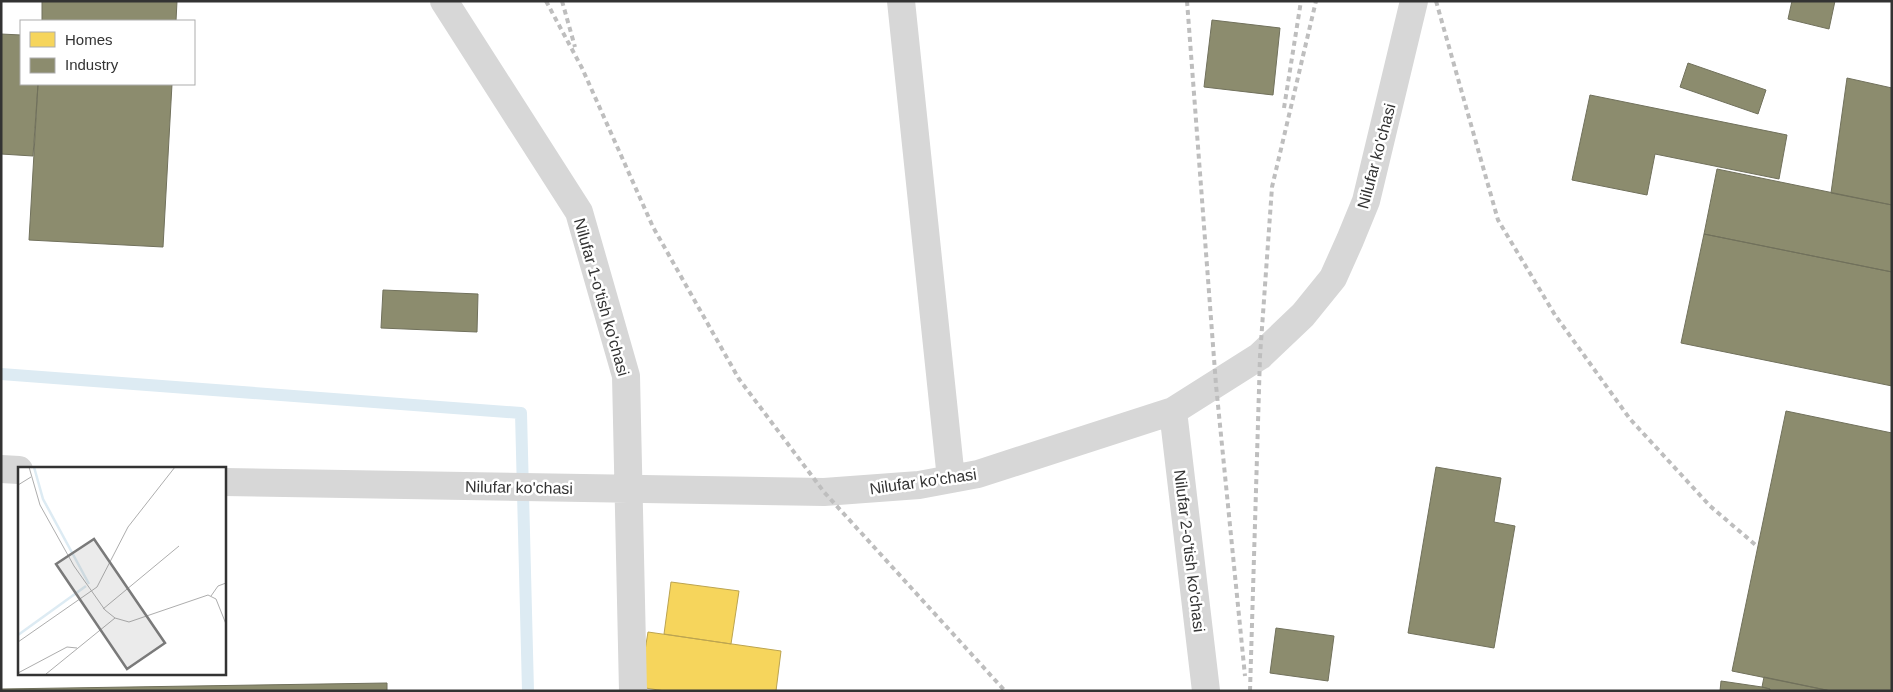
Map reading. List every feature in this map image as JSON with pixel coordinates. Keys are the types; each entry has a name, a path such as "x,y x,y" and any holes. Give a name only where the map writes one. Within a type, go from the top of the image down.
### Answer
{"street":[{"name":"Nilufar 1-o'tish ko'chasi","path":"444,1 578,212 626,376 633,691"},
{"path":"901,1 951,479"},
{"name":"Nilufar ko'chasi","path":"225,482 824,492 918,485 978,474 1173,411 1260,356 1304,315 1333,278 1366,201 1414,1"},
{"name":"Nilufar 2-o'tish ko'chasi","path":"1173,411 1206,691"},
{"path":"1,469 18,470"}],"building: Homes":[{"path":"671,582 739,591 731,644 664,634"},
{"path":"648,632 781,651 776,691 665,691 639,687"}],"building: Industry":[{"path":"42,1 177,1 176,20 42,20"},
{"path":"1792,1 1835,1 1829,29 1788,19"},
{"path":"1212,20 1280,28 1273,95 1204,87"},
{"path":"1,34 20,35 20,85 38,85 33,156 1,154"},
{"path":"1688,63 1766,90 1758,114 1680,87"},
{"path":"1847,78 1892,88 1892,205 1831,193"},
{"path":"38,85 172,85 163,247 29,240"},
{"path":"1590,95 1787,135 1779,179 1655,154 1647,195 1572,180"},
{"path":"1717,169 1892,205 1892,272 1704,234"},
{"path":"1704,234 1892,272 1892,386 1681,343"},
{"path":"383,290 478,294 477,332 381,328"},
{"path":"1786,411 1892,433 1892,691 1831,691 1732,671"},
{"path":"1436,467 1501,478 1494,522 1515,526 1494,648 1408,633"},
{"path":"1276,628 1334,636 1328,681 1270,673"},
{"path":"1764,677 1831,691 1770,691 1770,689 1762,687"},
{"path":"1721,681 1762,687 1770,689 1770,691 1720,691"},
{"path":"387,683 387,691 1,691 1,689"}],"waterway":[{"path":"1,374 521,413 528,691"}],"railway":[{"path":"546,1 582,68 653,227 739,379 824,492 1005,691"},
{"path":"562,1 575,47"},
{"path":"1187,1 1216,385 1245,676"},
{"path":"1284,108 1301,1"},
{"path":"1250,691 1260,356 1272,187 1316,1"},
{"path":"1436,1 1498,220 1555,315 1630,419 1710,506 1758,547"}]}
